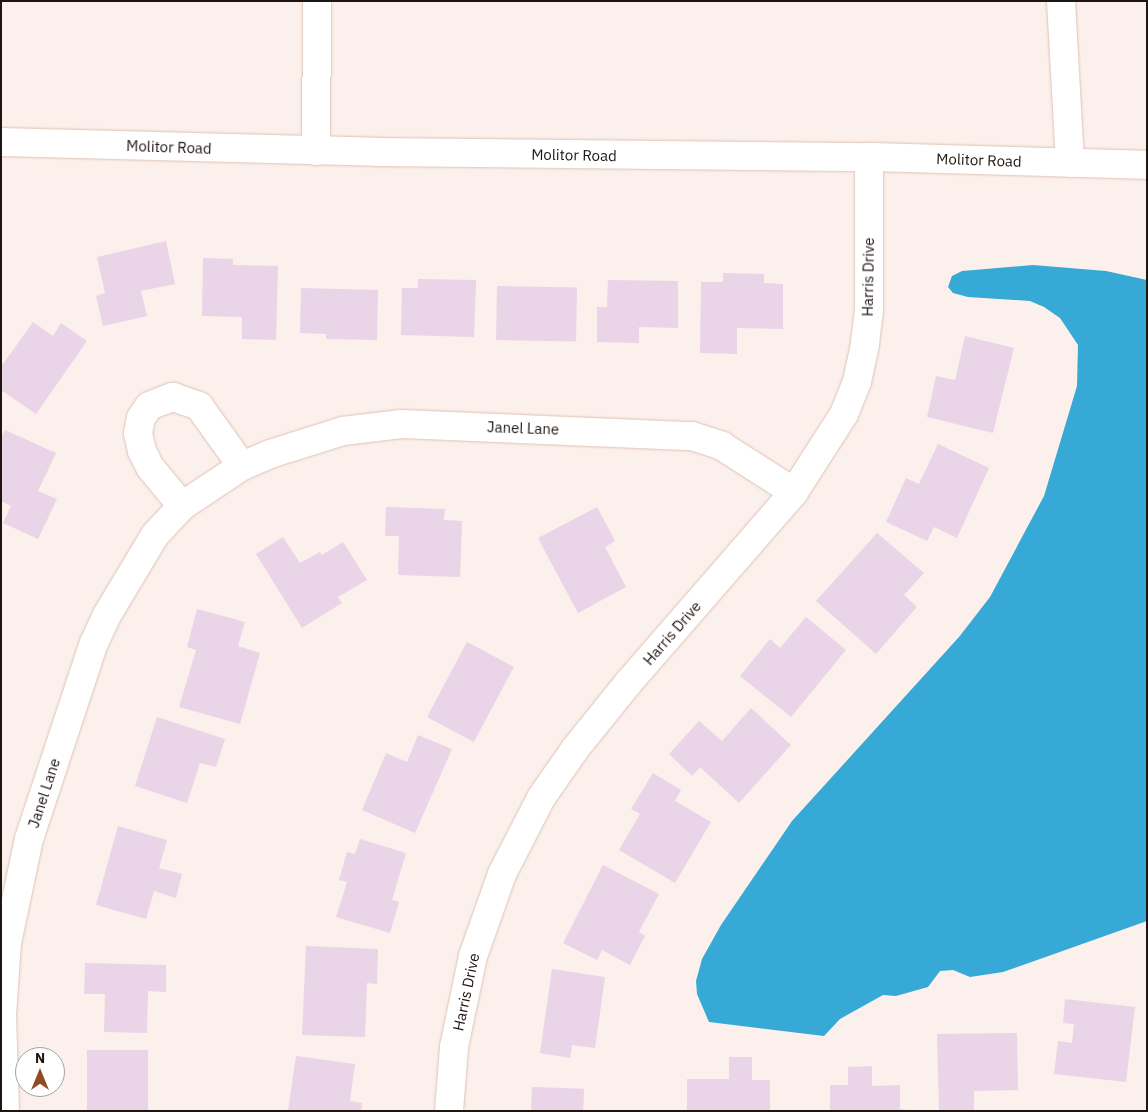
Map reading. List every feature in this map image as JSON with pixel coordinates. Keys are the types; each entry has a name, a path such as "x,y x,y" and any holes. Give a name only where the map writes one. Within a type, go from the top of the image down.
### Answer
{"street":[{"path":"316,151 317,1"},
{"path":"1061,1 1070,163"},
{"name":"Molitor Road","path":"1,142 316,151 869,157 1147,165"},
{"name":"Harris Drive","path":"449,1111 454,1047 473,956 502,874 541,798 575,748 629,682 794,492 836,428 857,382 869,309 869,157"},
{"path":"182,506 150,467 142,450 138,433 141,418 149,406 173,397 199,406 242,466"},
{"name":"Janel Lane","path":"5,1111 2,1016 7,942 29,838 94,643 106,615 155,535 182,506 242,466 318,438 379,426 649,432 692,436 722,446 794,492"}],"water":[{"path":"1033,265 1106,271 1147,280 1147,921 1003,972 970,977 953,970 940,971 928,987 896,996 883,995 840,1019 824,1036 709,1022 697,994 696,981 702,959 721,925 792,821 959,637 990,597 1044,496 1077,386 1078,345 1060,318 1044,307 1030,301 968,297 953,293 948,287 952,276 962,271"}],"building":[{"path":"166,241 175,284 141,291 147,316 103,326 96,296 105,293 97,257"},
{"path":"203,258 233,259 233,265 278,266 276,340 242,339 242,317 202,316"},
{"path":"723,273 764,274 764,283 783,284 783,329 737,328 737,354 700,353 701,282 723,282"},
{"path":"418,279 476,280 474,337 401,335 402,288 418,288"},
{"path":"608,280 678,281 678,328 639,327 639,343 597,342 597,307 607,307"},
{"path":"497,286 577,287 576,341 496,340"},
{"path":"301,288 378,290 377,340 326,339 326,334 300,333"},
{"path":"33,322 53,336 61,323 87,341 36,414 1,390 1,367"},
{"path":"965,336 1014,348 993,433 927,417 936,376 955,380"},
{"path":"5,430 56,453 38,491 57,499 38,539 3,523 11,506 1,501 1,438"},
{"path":"938,444 989,468 957,538 934,527 927,541 886,522 906,478 919,484"},
{"path":"386,507 445,509 444,520 462,521 460,577 398,575 399,536 385,536"},
{"path":"597,507 615,541 605,547 626,587 578,613 538,538"},
{"path":"877,533 924,573 904,595 917,607 876,654 816,601"},
{"path":"283,537 300,563 320,552 322,555 343,542 367,580 338,597 342,603 302,628 256,554"},
{"path":"197,609 245,622 238,646 260,653 240,724 179,707 196,650 187,647"},
{"path":"806,617 846,650 791,717 740,676 770,639 780,648"},
{"path":"467,642 514,667 474,742 427,717"},
{"path":"751,708 791,745 739,803 700,767 692,776 669,754 699,721 722,741"},
{"path":"157,717 225,739 216,767 200,763 187,803 135,786"},
{"path":"418,735 452,749 415,833 362,810 386,753 407,762"},
{"path":"653,773 681,790 675,801 711,822 675,883 619,850 640,814 631,809"},
{"path":"118,826 167,840 159,868 182,874 176,898 154,891 146,919 96,905"},
{"path":"360,839 406,853 392,900 399,902 390,933 336,917 347,882 339,880 347,852 355,854"},
{"path":"603,865 659,894 639,932 645,936 630,965 602,950 597,960 563,943"},
{"path":"306,946 378,949 377,984 367,983 365,1037 302,1035"},
{"path":"85,963 166,965 166,992 148,991 147,1033 104,1032 105,994 84,994"},
{"path":"552,969 605,977 595,1048 572,1045 570,1058 540,1053"},
{"path":"1065,999 1135,1007 1126,1082 1054,1074 1058,1041 1072,1043 1074,1024 1063,1023"},
{"path":"1017,1033 1018,1090 974,1091 974,1111 939,1111 937,1034"},
{"path":"87,1050 148,1050 148,1111 87,1111"},
{"path":"296,1056 355,1064 350,1101 362,1103 361,1111 288,1111"},
{"path":"729,1057 752,1057 752,1080 770,1080 770,1111 687,1111 687,1079 729,1079"},
{"path":"872,1066 872,1086 900,1085 900,1109 920,1111 830,1111 830,1085 848,1085 848,1067"},
{"path":"532,1087 584,1089 583,1111 531,1111"}]}
